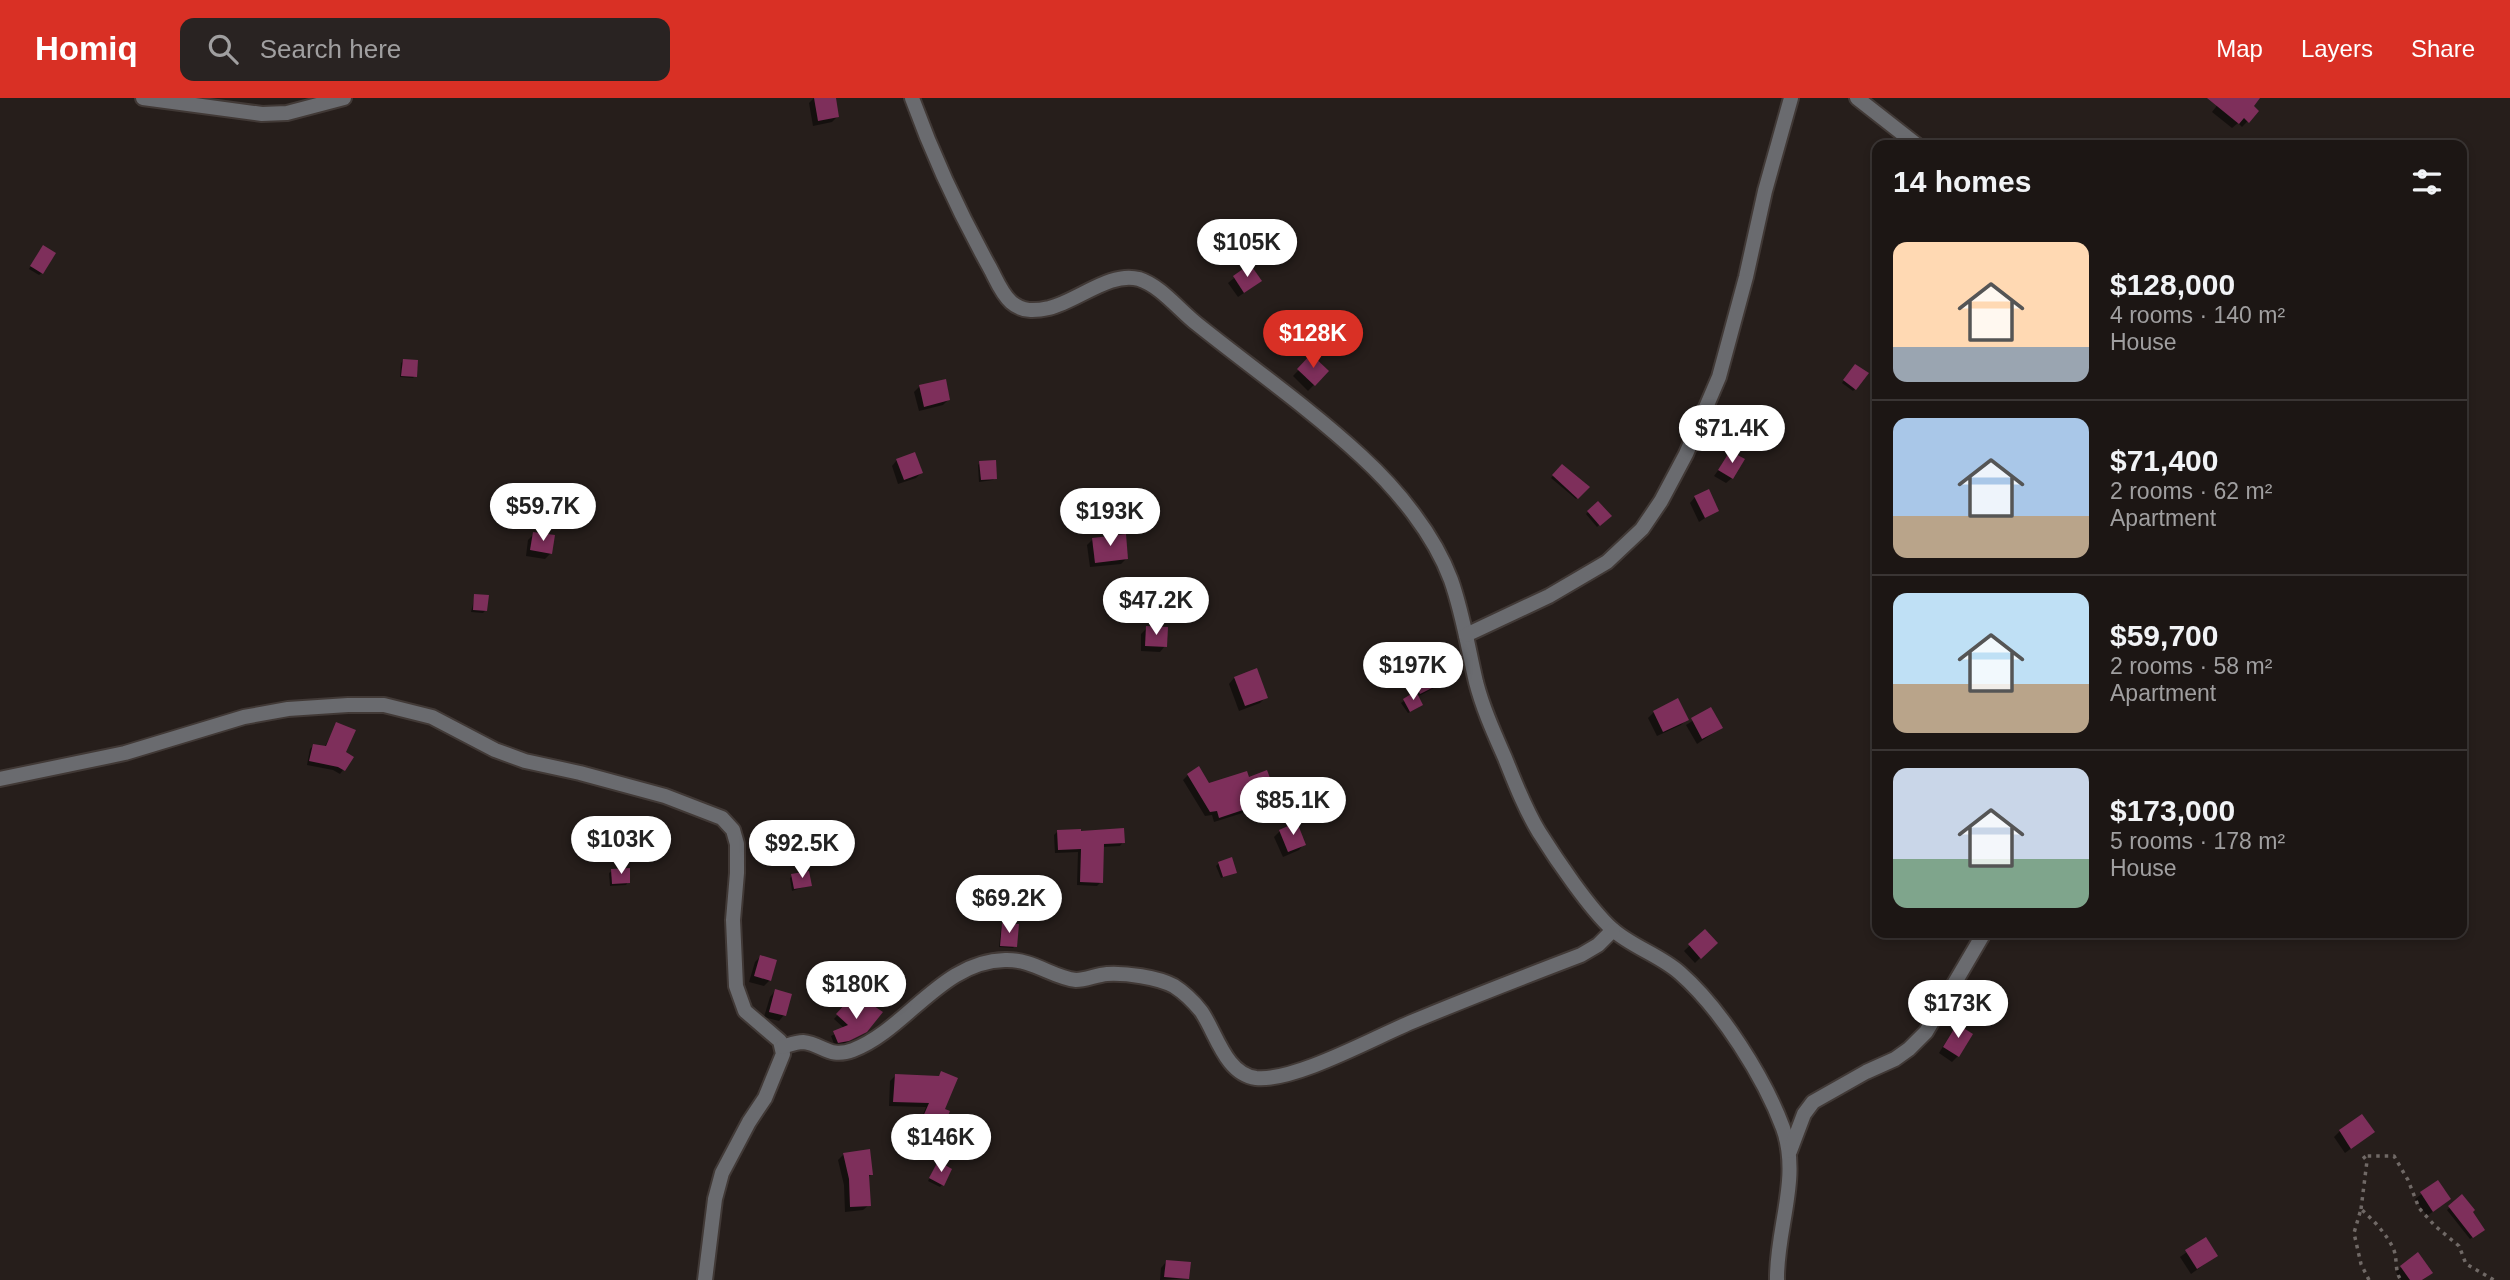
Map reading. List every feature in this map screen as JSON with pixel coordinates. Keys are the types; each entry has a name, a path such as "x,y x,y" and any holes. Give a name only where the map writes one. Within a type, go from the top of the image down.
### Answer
{"street":[{"path":"143,98 262,114 287,113 344,98"},
{"path":"912,98 960,211 1010,301 1024,310 1040,310 1062,304 1118,278 1136,278 1151,284 1256,372 1325,424 1376,469 1421,527 1450,576 1462,612 1488,721 1518,792 1539,831 1613,930 1658,956 1680,973 1722,1019 1761,1084 1782,1125 1790,1151"},
{"path":"1466,635 1549,596 1607,562 1642,529 1661,500 1686,454 1719,377 1791,98"},
{"path":"1857,98 1911,140"},
{"path":"0,779 125,753 255,715 310,707 384,705 432,717 495,750 525,761 665,796 722,818 733,830 737,844 733,920 736,986 745,1011 775,1036 783,1054 765,1098 722,1173 715,1199 705,1280"},
{"path":"782,1047 800,1042 832,1054 850,1051 871,1041 952,977 993,961 1006,960 1021,961 1070,979 1118,974 1169,984 1186,994 1202,1013 1223,1051 1239,1070 1256,1077 1274,1077 1323,1061 1440,1010 1581,955 1598,945 1613,930"},
{"path":"1777,1280 1788,1198 1790,1151 1804,1114 1813,1102 1895,1059 1926,1032 1980,938"}],"path":[{"path":"2369,1280 2361,1264 2354,1233 2361,1209 2367,1161 2363,1156 2394,1156 2408,1180 2419,1208 2459,1246 2466,1264 2494,1280"},
{"path":"2361,1209 2375,1221 2394,1249 2398,1276 2402,1280"}],"building":[{"path":"814,98 836,98 839,117 818,121"},
{"path":"2207,98 2260,98 2254,106 2259,111 2249,123 2244,118 2239,124"},
{"path":"43,245 56,253 43,274 30,266"},
{"path":"1250,264 1262,281 1244,293 1233,276"},
{"path":"1311,354 1329,371 1315,386 1297,369"},
{"path":"403,359 418,360 417,377 401,376"},
{"path":"1855,364 1869,373 1856,390 1843,380"},
{"path":"946,379 950,400 924,407 919,385"},
{"path":"1730,451 1745,459 1733,479 1718,470"},
{"path":"915,452 923,473 904,480 896,459"},
{"path":"996,460 997,479 981,480 979,461"},
{"path":"1562,464 1590,487 1578,499 1552,475"},
{"path":"1709,489 1719,511 1705,518 1694,496"},
{"path":"1598,501 1612,516 1600,526 1587,511"},
{"path":"533,532 555,535 552,554 530,550"},
{"path":"1126,534 1128,559 1095,563 1092,538"},
{"path":"474,594 489,595 487,611 473,610"},
{"path":"1146,626 1168,627 1167,647 1145,646"},
{"path":"1436,666 1444,682 1420,694 1412,677"},
{"path":"1257,668 1268,698 1245,706 1234,677"},
{"path":"1416,691 1423,705 1410,712 1403,699"},
{"path":"1678,698 1689,720 1663,732 1653,711"},
{"path":"1711,707 1723,728 1702,739 1691,718"},
{"path":"336,722 356,730 346,752 354,757 345,771 309,761 313,744 326,746"},
{"path":"1199,766 1209,783 1247,771 1249,777 1267,770 1273,786 1254,793 1258,805 1219,818 1217,811 1210,812 1187,774"},
{"path":"1297,822 1306,845 1288,852 1279,830"},
{"path":"1124,828 1125,843 1104,844 1103,883 1080,882 1081,849 1058,850 1057,830"},
{"path":"1232,857 1237,873 1223,877 1218,862"},
{"path":"630,868 630,883 612,884 611,869"},
{"path":"809,871 812,886 794,889 791,874"},
{"path":"1002,923 1019,924 1017,947 1000,946"},
{"path":"1705,929 1718,943 1701,959 1688,944"},
{"path":"760,955 777,960 771,981 754,976"},
{"path":"887,966 898,976 886,991 874,982"},
{"path":"775,989 792,994 786,1016 769,1012"},
{"path":"848,1001 861,1012 868,1002 883,1012 867,1032 838,1043 833,1031 848,1025 836,1014"},
{"path":"1957,1024 1973,1034 1959,1057 1943,1047"},
{"path":"941,1071 958,1078 945,1109 950,1111 943,1127 922,1119 929,1103 893,1102 895,1074 939,1076"},
{"path":"2362,1114 2375,1132 2351,1149 2339,1130"},
{"path":"870,1149 873,1175 869,1175 871,1206 850,1207 849,1179 843,1153"},
{"path":"938,1161 952,1169 944,1186 929,1178"},
{"path":"2438,1180 2451,1199 2433,1212 2420,1192"},
{"path":"2462,1194 2475,1210 2473,1212 2485,1230 2473,1238 2448,1206"},
{"path":"2206,1237 2218,1256 2197,1269 2185,1250"},
{"path":"2418,1252 2433,1273 2422,1280 2410,1280 2400,1266"},
{"path":"1166,1260 1191,1262 1189,1279 1164,1277"}]}
